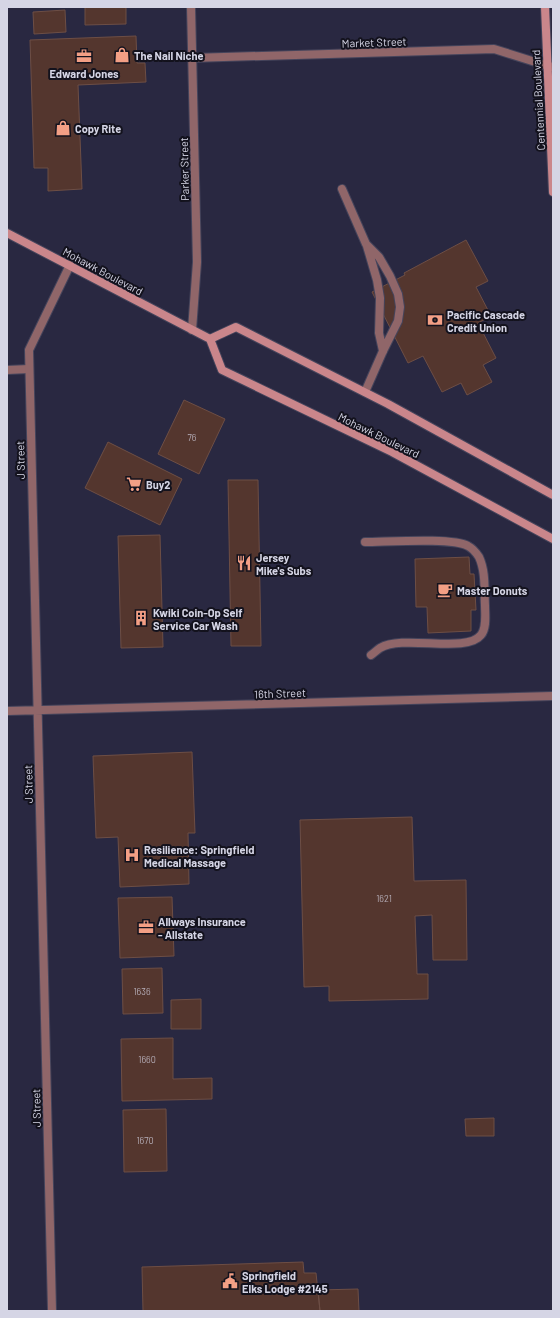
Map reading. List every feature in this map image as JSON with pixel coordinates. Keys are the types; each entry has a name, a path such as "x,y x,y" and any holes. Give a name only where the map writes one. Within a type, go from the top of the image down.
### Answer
{"main road":[{"name":"Centennial Boulevard","path":"545,7 550,67 553,192"},
{"name":"Mohawk Boulevard","path":"7,233 210,339 222,370 392,452 553,539"},
{"path":"210,339 236,327 365,392 553,495"}],"street":[{"name":"Parker Street","path":"191,7 197,262 192,330"},
{"name":"Market Street","path":"192,58 494,49 550,67"},
{"path":"342,189 366,244 378,280 379,333 382,351"},
{"path":"365,392 382,351 398,321 400,307 398,294 390,276 379,257 366,244"},
{"name":"J Street","path":"52,1311 29,350 70,265"},
{"path":"7,370 29,369"},
{"path":"366,542 432,541 468,546 478,556 484,573 485,623 482,634 474,641 462,643 397,643 381,647 371,655"},
{"name":"16th Street","path":"7,711 553,696"}],"building":[{"path":"85,7 126,7 126,24 85,25"},
{"path":"65,10 66,32 34,34 33,12"},
{"path":"136,36 137,63 145,63 146,82 78,85 82,189 48,191 48,168 34,168 30,40"},
{"name":"Pacific Cascade Credit Union","path":"466,240 488,281 476,287 491,316 478,323 496,358 483,365 492,382 467,395 461,383 442,392 423,356 408,363 372,292"},
{"path":"184,400 225,419 199,474 158,454"},
{"name":"Buy2","path":"108,442 182,479 160,525 85,488"},
{"name":"Jersey Mike's Subs","path":"228,480 258,480 261,646 231,646"},
{"name":"Kwiki Coin-Op Self Service Car Wash","path":"160,535 163,647 121,648 118,536"},
{"name":"Master Donuts","path":"469,557 470,574 474,574 476,610 471,610 471,631 428,633 427,607 416,607 415,559"},
{"path":"192,752 195,833 188,833 189,884 120,887 118,837 96,838 93,756"},
{"path":"412,817 414,881 466,880 467,960 433,960 432,915 415,916 417,974 428,974 428,999 329,1001 329,986 304,987 300,820"},
{"name":"Allways Insurance - Allstate","path":"172,897 174,956 120,958 118,898"},
{"path":"162,968 163,1013 123,1014 122,969"},
{"path":"201,999 201,1029 171,1029 171,1000"},
{"path":"173,1038 173,1079 212,1078 212,1099 122,1101 121,1039"},
{"path":"166,1109 167,1171 124,1172 123,1110"},
{"path":"494,1118 494,1136 466,1136 465,1119"},
{"name":"Springfield Elks Lodge #2145","path":"303,1262 304,1273 316,1273 320,1311 143,1311 142,1267"},
{"path":"358,1289 359,1311 320,1311 318,1290"}],"place":[{"name":"The Nail Niche","path":"122,55"},
{"name":"Edward Jones","path":"84,56"},
{"name":"Copy Rite","path":"63,128"},
{"name":"Pacific Cascade Credit Union","path":"435,320"},
{"name":"Buy2","path":"134,484"},
{"name":"Jersey Mike's Subs","path":"244,563"},
{"name":"Master Donuts","path":"445,590"},
{"name":"Kwiki Coin-Op Self Service Car Wash","path":"141,618"},
{"name":"Resilience: Springfield Medical Massage","path":"132,855"},
{"name":"Allways Insurance - Allstate","path":"146,927"},
{"name":"Springfield Elks Lodge #2145","path":"230,1281"}]}
